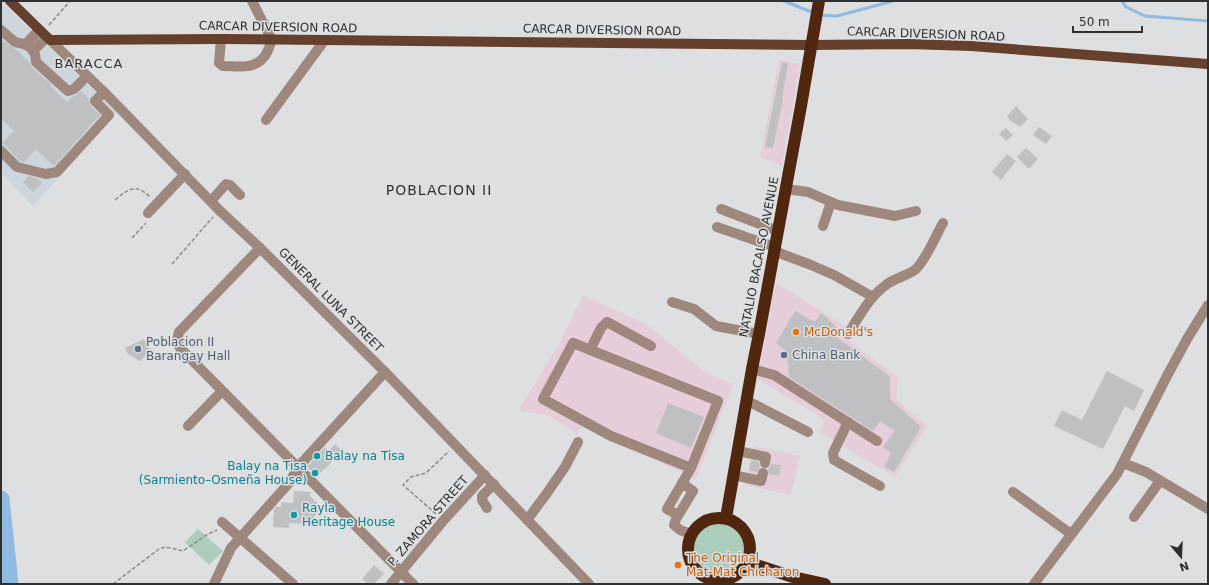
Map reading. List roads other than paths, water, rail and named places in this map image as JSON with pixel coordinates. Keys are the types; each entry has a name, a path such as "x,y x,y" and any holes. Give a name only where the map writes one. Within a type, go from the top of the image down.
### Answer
{"highway":[{"name":"NATALIO BACALSO AVENUE","path":"726,518 818,4"},
{"path":"718,517 726,518 735,521 742,527 750,544 750,553 747,562 741,571 732,577 710,582 697,572 688,558 687,550 690,534 698,525 709,519 718,517"},
{"path":"747,562 793,577 825,584"}],"main road":[{"path":"10,1 44,34"},
{"name":"CARCAR DIVERSION ROAD","path":"44,34 324,41 811,45 909,44 971,46 1208,64"}],"street":[{"path":"221,39 219,63 223,66 251,66 258,64 265,56 272,40 252,1"},
{"path":"1,30 15,42 30,48 36,62 68,91 74,89 87,76"},
{"path":"30,48 44,34"},
{"name":"GENERAL LUNA STREET","path":"44,34 104,92 219,210 260,248 385,372 456,444 589,584"},
{"path":"266,120 324,41"},
{"path":"1,151 17,168 46,174 57,172 109,115 94,101 104,92"},
{"path":"148,213 185,174"},
{"path":"211,201 226,184 240,196"},
{"path":"786,189 808,192 838,205 895,216 916,211"},
{"path":"823,226 831,202"},
{"path":"721,209 778,231"},
{"path":"848,334 873,297 887,284 915,270 924,258 943,223"},
{"path":"717,227 774,249 834,275 873,297"},
{"path":"260,248 179,332 177,340 180,348 413,584"},
{"path":"672,302 694,309 716,326 759,334"},
{"path":"1034,584 1114,479 1177,357 1208,305"},
{"path":"590,350 601,328 607,322 651,346"},
{"path":"678,515 667,509 691,468 718,401 573,343 543,399 611,436 691,468"},
{"path":"752,368 774,375 877,441"},
{"path":"214,584 231,548 289,483 298,467 385,372"},
{"path":"188,426 222,391"},
{"path":"746,400 808,432"},
{"path":"848,422 833,453 834,460 880,486"},
{"path":"528,520 565,468 578,442"},
{"path":"733,475 761,481 764,468 766,457 738,451"},
{"path":"1123,463 1146,472 1208,510"},
{"name":"P. ZAMORA STREET","path":"391,584 485,475"},
{"path":"1134,517 1160,481"},
{"path":"487,508 482,500 482,496 494,484"},
{"path":"682,484 693,491 678,515 674,525 680,530 690,534"},
{"path":"1013,492 1071,534"},
{"path":"225,524 293,584"}],"waterway":[{"path":"784,1 814,13"},
{"path":"819,15 837,16 893,1"},
{"path":"1122,1 1126,7 1145,16 1208,21"},
{"path":"1,499 10,584"}],"place":[{"name":"McDonald's","path":"796,332"},
{"name":"Poblacion II Barangay Hall","path":"138,349"},
{"name":"China Bank","path":"784,355"},
{"name":"Balay na Tisa","path":"317,456"},
{"name":"Balay na Tisa (Sarmiento–Osmeña House)","path":"315,473"},
{"name":"Rayla Heritage House","path":"294,515"},
{"name":"The Original Mat-Mat Chicharon","path":"678,565"}],"district":[{"name":"BARACCA","path":"89,63"},
{"name":"POBLACION II","path":"439,190"}]}
